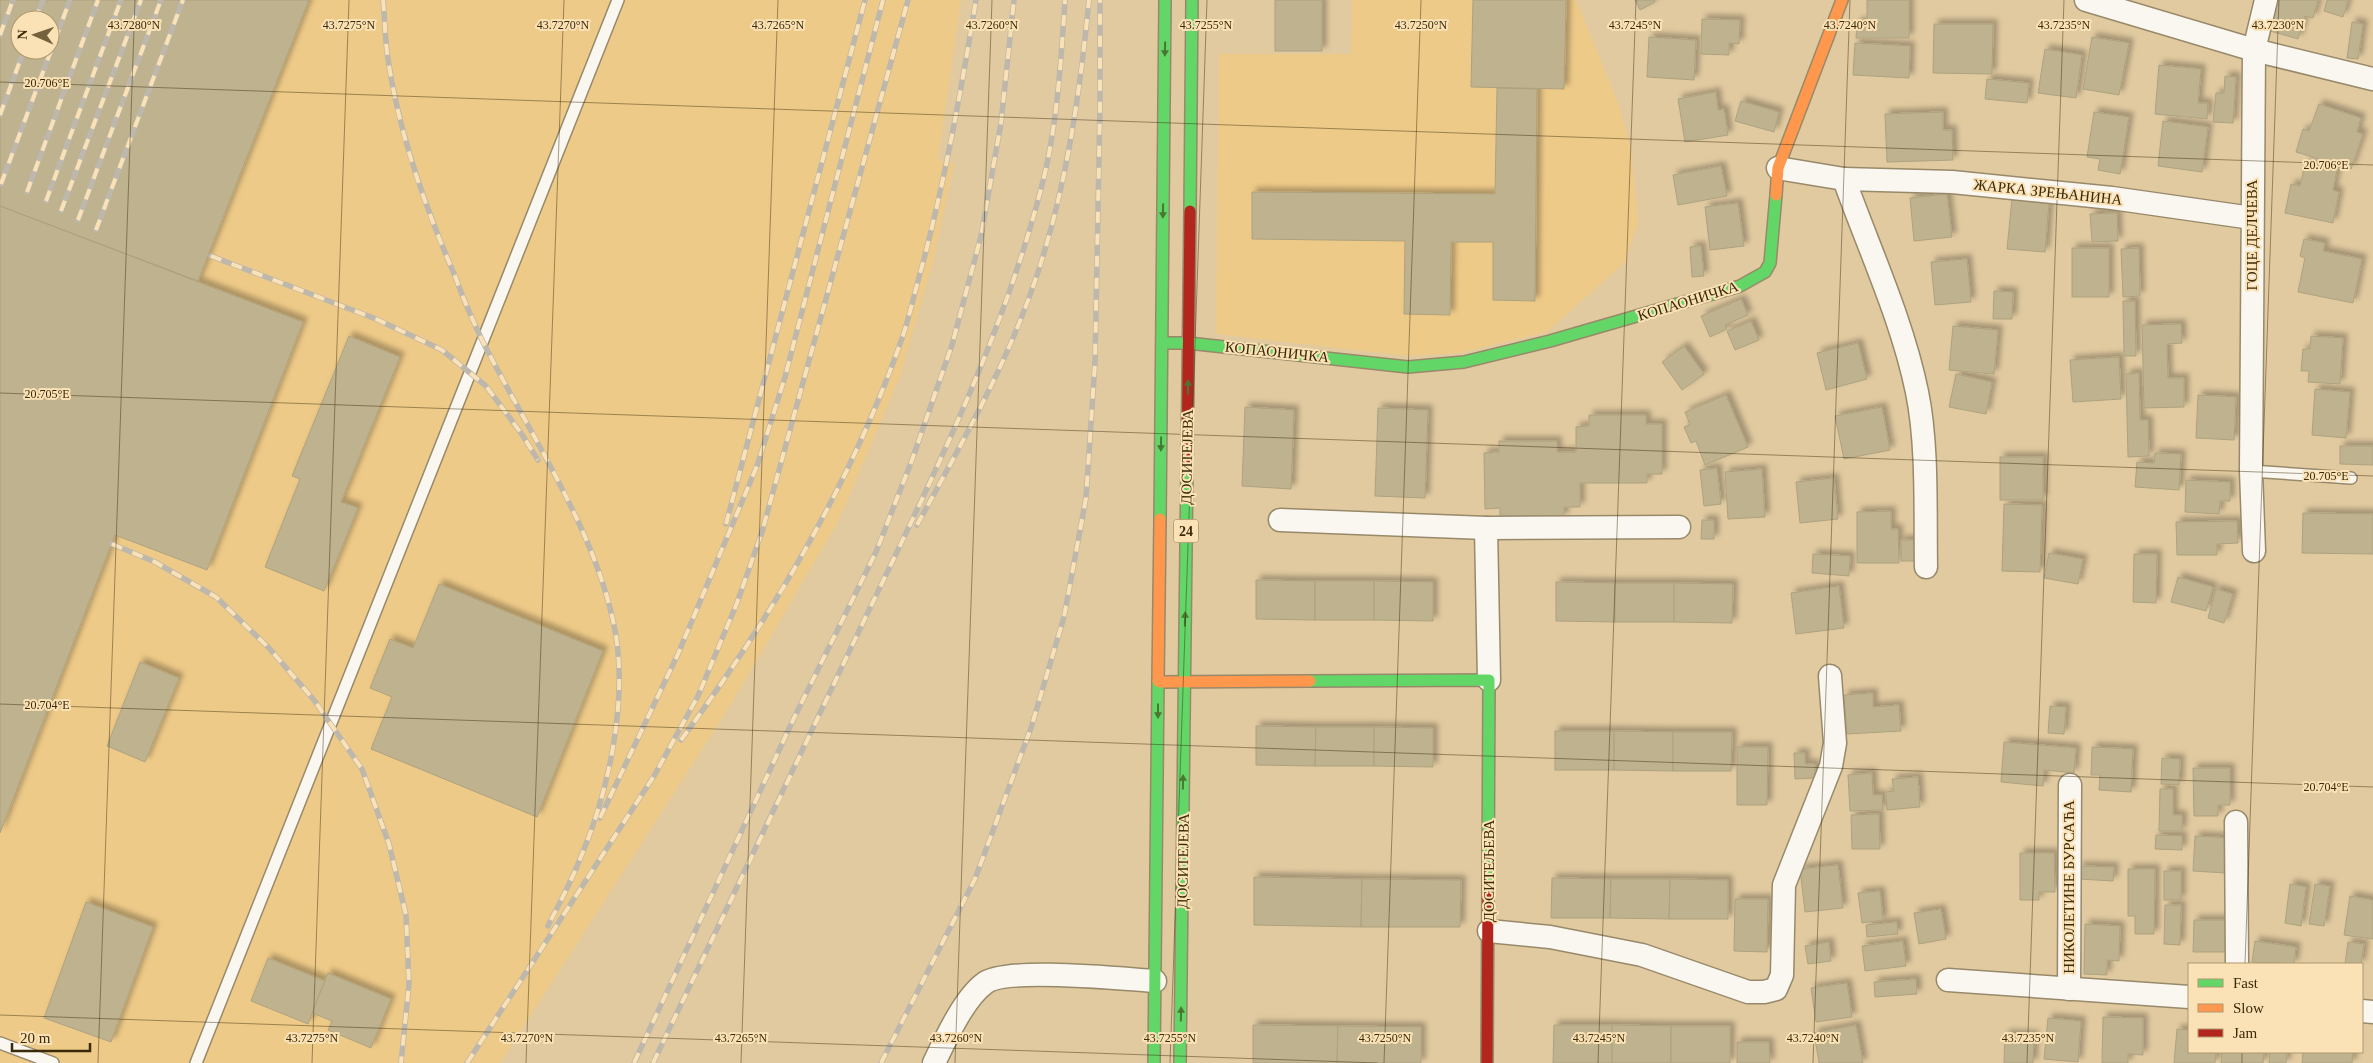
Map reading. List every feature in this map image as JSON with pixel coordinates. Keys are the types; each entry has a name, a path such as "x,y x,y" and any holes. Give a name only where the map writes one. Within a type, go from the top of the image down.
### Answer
{"main road":[{"name":"ДОСИТЕЈЕВА","path":"1154,1063 1165,0"},
{"name":"ДОСИТЕЈЕВА","path":"1180,1063 1192,0"},
{"path":"1778,168 1842,0"},
{"name":"КОПАОНИЧКА","path":"1162,343 1188,343 1408,367 1464,362 1550,341 1740,286 1765,272 1770,263 1778,168"},
{"path":"1158,682 1489,680"},
{"name":"ДОСИТЕЉЕВА","path":"1486,1063 1489,931 1489,680"}],"street":[{"path":"2086,0 2254,50 2373,79"},
{"name":"ГОЦЕ ДЕЛЧЕВА","path":"2254,551 2251,471 2254,50 2266,0"},
{"path":"1778,168 1844,179 1902,339 1917,393 1924,458 1926,568"},
{"name":"ЖАРКА ЗРЕЊАНИНА","path":"1844,179 1962,183 2112,198 2252,218"},
{"path":"1280,520 1486,528 1679,527"},
{"name":"ДОСИТЕЉЕВА","path":"1486,528 1489,680"},
{"path":"1489,931 1550,937 1642,955 1748,992 1764,992 1776,989 1782,975 1784,885 1831,766 1835,743 1830,676"},
{"name":"НИКОЛЕТИНЕ БУРСАЋА","path":"2069,988 2070,785"},
{"path":"2236,822 2237,963"},
{"path":"934,1063 969,1001 985,983 1010,976 1155,981"},
{"name":"НИКОЛЕТИНЕ БУРСАЋА","path":"1948,980 2188,997"}],"lane":[{"path":"196,1063 618,0"},
{"path":"2251,471 2351,478"},
{"path":"0,1043 53,1063"}],"shaded area":[{"path":"0,0 961,0 938,160 954,164 933,261 900,376 838,522 728,709 500,1063 0,1063"},
{"path":"1352,0 1576,0 1619,106 1631,150 1638,223 1625,262 1547,332 1460,353 1407,356 1216,334 1219,54 1351,54"}],"building":[{"path":"0,0 309,0 198,281 0,206"},
{"path":"1275,0 1322,0 1322,51 1275,51"},
{"path":"1473,0 1566,0 1564,89 1471,87"},
{"path":"1635,0 1654,0 1655,2 1640,10"},
{"path":"1867,0 1909,0 1909,38 1856,38 1857,22 1867,22"},
{"path":"2278,0 2318,0 2313,18 2305,16 2298,39 2270,31"},
{"path":"2327,0 2348,0 2343,17 2324,11"},
{"path":"1702,19 1740,20 1739,44 1729,43 1729,55 1701,54"},
{"path":"2352,22 2363,24 2358,59 2347,58"},
{"path":"1934,24 1993,24 1992,74 1933,73"},
{"path":"1649,37 1696,40 1694,80 1647,77"},
{"path":"2092,37 2129,43 2119,95 2083,89"},
{"path":"1855,43 1910,46 1909,78 1853,75"},
{"path":"2045,49 2082,55 2076,98 2038,93"},
{"path":"2159,65 2201,69 2198,103 2208,103 2207,119 2155,114"},
{"path":"2225,76 2236,77 2233,123 2213,122 2216,93 2224,93"},
{"path":"1987,79 2029,83 2027,103 1985,99"},
{"path":"1497,88 1537,89 1535,301 1493,300 1493,242 1451,242 1450,315 1404,314 1405,241 1252,239 1252,192 1495,194"},
{"path":"1716,92 1718,110 1724,109 1728,135 1685,142 1678,99"},
{"path":"1741,101 1779,112 1774,132 1735,121"},
{"path":"2319,104 2361,118 2357,132 2363,134 2351,169 2296,152 2303,129 2309,131"},
{"path":"1943,112 1943,130 1952,130 1953,160 1887,162 1885,114"},
{"path":"2094,112 2129,117 2120,174 2098,170 2100,159 2087,157"},
{"path":"2163,121 2208,127 2202,172 2158,166"},
{"path":"2305,163 2337,170 2333,190 2339,192 2333,223 2285,213 2291,184 2300,186"},
{"path":"1721,166 1727,196 1678,205 1673,175"},
{"path":"1947,194 1952,237 1914,241 1910,198"},
{"path":"2012,199 2049,202 2045,252 2007,249"},
{"path":"1738,203 1744,246 1710,250 1705,207"},
{"path":"0,206 303,322 207,570 115,535 0,833"},
{"path":"2117,213 2118,241 2092,242 2090,214"},
{"path":"2304,239 2325,243 2323,251 2362,259 2353,303 2298,292 2305,258 2300,256"},
{"path":"1701,246 1704,276 1692,277 1690,247"},
{"path":"2072,248 2109,248 2109,297 2072,297"},
{"path":"2139,248 2140,296 2123,297 2121,249"},
{"path":"1967,259 1971,302 1935,305 1931,262"},
{"path":"1994,291 2013,292 2012,319 1993,319"},
{"path":"1741,299 1748,315 1725,325 1727,329 1710,337 1701,316"},
{"path":"2123,301 2135,301 2136,356 2124,356"},
{"path":"1751,321 1759,340 1735,350 1727,331"},
{"path":"2181,324 2182,343 2167,344 2168,378 2184,378 2184,407 2144,408 2142,325"},
{"path":"1953,326 1998,330 1994,374 1949,370"},
{"path":"349,336 400,357 341,502 358,508 324,591 265,567 300,479 292,476"},
{"path":"2311,336 2343,338 2340,384 2308,382 2309,371 2301,371 2303,349 2310,349"},
{"path":"1858,343 1867,379 1826,390 1817,353"},
{"path":"1684,346 1704,374 1682,390 1662,362"},
{"path":"2119,357 2121,399 2073,402 2070,360"},
{"path":"2139,373 2140,420 2148,420 2149,456 2128,457 2126,374"},
{"path":"1956,374 1992,382 1986,414 1949,407"},
{"path":"2315,389 2350,392 2346,438 2312,435"},
{"path":"1726,395 1748,447 1705,465 1696,441 1691,443 1684,427 1690,425 1685,412"},
{"path":"2198,395 2236,397 2234,440 2196,438"},
{"path":"1245,407 1294,410 1291,489 1242,486"},
{"path":"1882,407 1890,450 1844,459 1835,416"},
{"path":"1378,408 1428,410 1425,498 1375,496"},
{"path":"1589,415 1646,415 1646,424 1662,424 1662,474 1647,474 1647,483 1580,483 1580,507 1564,507 1564,517 1500,517 1500,508 1485,509 1484,453 1499,452 1499,441 1557,441 1557,452 1576,452 1576,427 1589,426"},
{"path":"2340,446 2373,446 2373,465 2340,464"},
{"path":"2155,453 2181,454 2179,490 2135,487 2137,462 2154,463"},
{"path":"2000,457 2043,457 2043,500 2000,500"},
{"path":"1717,468 1721,504 1704,506 1700,470"},
{"path":"1762,469 1765,517 1728,519 1725,472"},
{"path":"1834,478 1838,519 1800,523 1796,482"},
{"path":"2186,480 2230,482 2230,501 2220,501 2219,514 2185,512"},
{"path":"2004,504 2042,505 2040,572 2002,571"},
{"path":"1891,511 1891,529 1898,529 1899,563 1857,563 1857,512"},
{"path":"2303,513 2373,514 2373,554 2302,553"},
{"path":"1702,520 1714,520 1714,539 1701,539"},
{"path":"2237,521 2238,543 2217,544 2217,555 2177,555 2176,522"},
{"path":"1901,540 1916,540 1916,561 1901,561"},
{"path":"2049,553 2083,559 2078,584 2044,578"},
{"path":"1813,554 1850,556 1849,576 1812,573"},
{"path":"2134,554 2157,554 2156,603 2133,602"},
{"path":"2178,577 2213,587 2206,611 2171,602"},
{"path":"1256,580 1315,581 1315,620 1256,619"},
{"path":"1315,581 1374,581 1374,620 1315,620"},
{"path":"1374,581 1433,582 1433,621 1374,620"},
{"path":"1556,582 1615,583 1615,622 1556,621"},
{"path":"1615,583 1674,583 1674,622 1615,622"},
{"path":"1674,583 1733,584 1732,623 1674,622"},
{"path":"439,584 603,651 537,817 371,749 392,697 370,688 390,639 413,648"},
{"path":"1839,586 1844,628 1796,634 1791,593"},
{"path":"2216,589 2233,594 2224,623 2208,618"},
{"path":"140,662 179,678 145,762 107,746"},
{"path":"1873,693 1873,707 1899,705 1901,731 1847,734 1844,695"},
{"path":"2050,706 2066,707 2064,734 2048,733"},
{"path":"1256,726 1316,727 1315,766 1256,765"},
{"path":"1316,727 1374,727 1374,766 1315,766"},
{"path":"1374,727 1433,728 1433,767 1374,766"},
{"path":"1555,731 1614,731 1614,770 1555,770"},
{"path":"1614,731 1673,732 1673,771 1614,770"},
{"path":"1673,732 1732,732 1731,771 1673,771"},
{"path":"2004,742 2076,748 2074,773 2044,770 2043,786 2001,782"},
{"path":"1737,747 1768,747 1767,805 1737,805"},
{"path":"2092,747 2133,749 2131,792 2099,790 2100,775 2091,775"},
{"path":"1794,753 1805,753 1805,764 1815,764 1815,778 1795,779"},
{"path":"2162,758 2180,759 2179,785 2161,784"},
{"path":"2193,768 2230,768 2230,805 2218,805 2218,816 2194,816"},
{"path":"1872,773 1873,795 1882,795 1883,810 1850,811 1848,775"},
{"path":"1918,777 1920,807 1887,810 1886,792 1894,791 1892,779"},
{"path":"2160,789 2173,789 2173,815 2182,815 2182,831 2159,831"},
{"path":"1879,814 1880,849 1852,849 1851,815"},
{"path":"2156,835 2182,836 2182,850 2155,849"},
{"path":"2195,836 2229,838 2226,873 2193,871"},
{"path":"2020,853 2054,853 2055,892 2039,892 2039,900 2020,900"},
{"path":"1838,865 1843,908 1805,912 1800,869"},
{"path":"2079,866 2114,867 2113,881 2079,879"},
{"path":"2128,869 2155,869 2154,934 2135,934 2135,916 2128,916"},
{"path":"2164,871 2181,871 2181,900 2164,900"},
{"path":"1254,877 1362,879 1361,927 1254,925"},
{"path":"1552,878 1611,879 1610,918 1551,918"},
{"path":"1362,879 1461,880 1460,927 1361,927"},
{"path":"1611,879 1670,879 1669,919 1610,918"},
{"path":"1670,879 1728,880 1728,919 1669,919"},
{"path":"2290,884 2306,887 2301,926 2285,923"},
{"path":"2315,884 2330,886 2324,926 2309,924"},
{"path":"1880,891 1883,920 1862,923 1858,893"},
{"path":"2350,896 2373,900 2373,939 2344,935"},
{"path":"1735,899 1768,899 1767,952 1734,951"},
{"path":"86,902 153,927 111,1042 44,1018"},
{"path":"2165,905 2181,905 2180,945 2164,944"},
{"path":"1941,909 1946,939 1919,944 1914,913"},
{"path":"2194,920 2228,920 2228,952 2193,952"},
{"path":"1897,922 1898,934 1867,937 1866,925"},
{"path":"2085,924 2120,926 2119,961 2107,960 2107,975 2084,974"},
{"path":"1903,941 1906,966 1865,971 1862,946"},
{"path":"2255,941 2296,947 2294,963 2252,962"},
{"path":"1829,942 1831,961 1808,964 1805,946"},
{"path":"2348,942 2364,944 2361,963 2345,963"},
{"path":"268,958 325,981 308,1024 251,1001"},
{"path":"328,973 391,999 371,1048 328,1030 332,1021 312,1013"},
{"path":"1916,979 1917,994 1875,997 1874,982"},
{"path":"1847,983 1852,1017 1816,1022 1811,988"},
{"path":"2103,1017 2143,1018 2143,1055 2128,1054 2128,1063 2102,1063"},
{"path":"2048,1018 2081,1021 2078,1062 2044,1059"},
{"path":"1253,1025 1338,1026 1337,1063 1253,1063"},
{"path":"1554,1025 1612,1025 1612,1063 1553,1063"},
{"path":"1612,1025 1671,1026 1671,1063 1612,1063"},
{"path":"1856,1025 1863,1063 1819,1063 1814,1033"},
{"path":"1338,1026 1421,1027 1421,1063 1337,1063"},
{"path":"1671,1026 1730,1026 1730,1063 1671,1063"},
{"path":"2177,1029 2188,1030 2188,1053 2216,1053 2215,1063 2174,1063"},
{"path":"2005,1034 2034,1035 2033,1063 2004,1063"},
{"path":"1737,1042 1769,1042 1770,1063 1737,1063"},
{"path":"2222,1053 2264,1053 2263,1063 2221,1063"},
{"path":"2270,1053 2287,1053 2286,1063 2269,1063"},
{"path":"2303,1053 2353,1053 2352,1063 2302,1063"}],"railway":[{"path":"0,35 13,0"},
{"path":"39,10 43,0"},
{"path":"1,184 70,0"},
{"path":"27,192 98,0"},
{"path":"46,201 121,0"},
{"path":"61,211 141,0"},
{"path":"78,220 161,0"},
{"path":"96,230 183,0"},
{"path":"383,0 387,52 399,115 414,170 433,224 482,340 560,484 578,522 607,598 616,636 619,663 619,691 617,720 607,778 590,834 569,885 548,926"},
{"path":"726,524 865,0"},
{"path":"600,818 678,654 757,466 785,377 883,0"},
{"path":"467,1063 654,776 698,696 737,603 762,532 908,0"},
{"path":"681,740 746,647 805,550 832,500 880,397 906,326 930,237 952,136 976,0"},
{"path":"634,1063 794,718 876,552 912,460 952,345 981,236 1001,123 1014,0"},
{"path":"653,1063 911,523 984,359 1025,246 1041,189 1051,143 1058,95 1065,0"},
{"path":"917,525 999,370 1038,272 1065,172 1077,103 1089,0"},
{"path":"881,1063 975,879 1031,728 1064,617 1086,498 1095,363 1100,0"},
{"path":"0,115 20,60"},
{"path":"211,256 376,319 442,350 486,386 521,433 538,460"},
{"path":"112,544 155,562 216,597 269,648 314,700 362,769 389,844 406,915 409,984 401,1063"}],"traffic: fast":[{"path":"1160,519 1165,0"},
{"path":"1190,211 1192,0"},
{"path":"1165,343 1188,343 1408,367 1464,362 1550,341 1740,286 1765,272 1770,263 1776,195"},
{"path":"1180,1063 1187,462"},
{"path":"1310,681 1489,680 1488,887"},
{"path":"1154,1063 1158,681"}],"traffic: slow":[{"path":"1776,195 1778,168 1842,0"},
{"path":"1158,681 1160,519"},
{"path":"1160,682 1310,681"}],"traffic: jam":[{"path":"1187,462 1190,211"},
{"path":"1487,1063 1488,887"}]}
